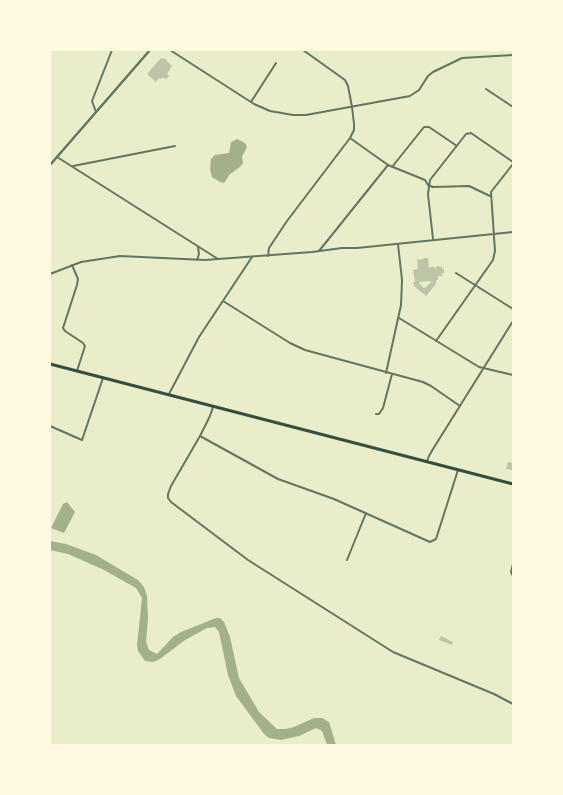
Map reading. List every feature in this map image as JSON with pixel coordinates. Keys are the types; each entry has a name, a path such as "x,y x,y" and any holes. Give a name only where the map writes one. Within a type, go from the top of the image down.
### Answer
{"main road":[{"path":"50,364 513,484"}],"street":[{"path":"96,113 92,101 112,50"},
{"path":"50,165 150,50"},
{"path":"170,50 251,102 270,111 293,115 306,115 415,94 428,76 433,72 462,58 513,55"},
{"path":"268,256 269,248 287,221 353,133 354,124 352,107 348,86 345,80 303,50"},
{"path":"251,102 276,63"},
{"path":"486,89 513,107"},
{"path":"392,167 424,127 428,127 457,146"},
{"path":"428,185 430,180 466,134 471,133 513,163 491,192 490,196 495,251 493,260 436,341"},
{"path":"350,138 388,165 425,180 428,185 433,240"},
{"path":"72,167 175,146"},
{"path":"57,157 219,260"},
{"path":"319,251 388,165"},
{"path":"428,185 437,187 469,186 490,196"},
{"path":"50,274 81,262 120,256 219,260 513,232"},
{"path":"386,372 399,318 402,280 398,244"},
{"path":"197,260 199,254 198,246"},
{"path":"169,395 199,338 252,257"},
{"path":"72,265 78,279 63,328 65,332 83,343 85,346 77,371"},
{"path":"456,273 513,309"},
{"path":"223,301 290,343 305,350 386,372 430,386 460,406"},
{"path":"399,318 479,368 513,375"},
{"path":"427,462 431,452 513,321"},
{"path":"376,414 380,414 383,408 392,374"},
{"path":"50,426 82,440 103,378"},
{"path":"213,407 200,436 171,486 168,494 170,502 248,560 393,652 494,694 513,704"},
{"path":"200,436 278,479 334,499 430,542 436,539 458,470"},
{"path":"347,560 366,513"},
{"path":"513,564 511,572 513,576"}],"shaded area":[{"path":"237,139 245,143 247,147 242,157 243,163 230,174 224,183 220,182 212,177 210,169 211,159 215,155 229,153 231,142"},
{"path":"67,502 75,512 64,533 51,528 63,504"},
{"path":"50,541 66,544 96,555 138,580 144,587 147,596 148,618 146,642 149,650 157,654 173,637 181,632 216,618 220,618 224,622 230,637 239,678 259,712 277,729 286,729 314,718 322,718 329,722 336,745 327,745 322,731 316,728 299,736 281,740 269,738 264,734 236,696 228,675 219,632 215,627 207,628 185,640 160,659 153,662 145,661 138,651 137,645 142,598 136,588 102,569 68,554 50,550"}],"building":[{"path":"161,58 164,58 172,66 167,74 169,76 166,79 163,77 161,79 159,78 156,82 147,74"},
{"path":"428,258 429,268 434,266 434,268 437,266 444,269 444,273 442,273 443,276 438,276 436,284 426,296 414,286 413,282 415,282 413,270 418,269 417,259 421,260","holes":["430,281 431,282 424,288 419,283"]},
{"path":"508,462 513,463 513,470 506,469"},
{"path":"441,636 453,642 452,645 439,640"}]}
